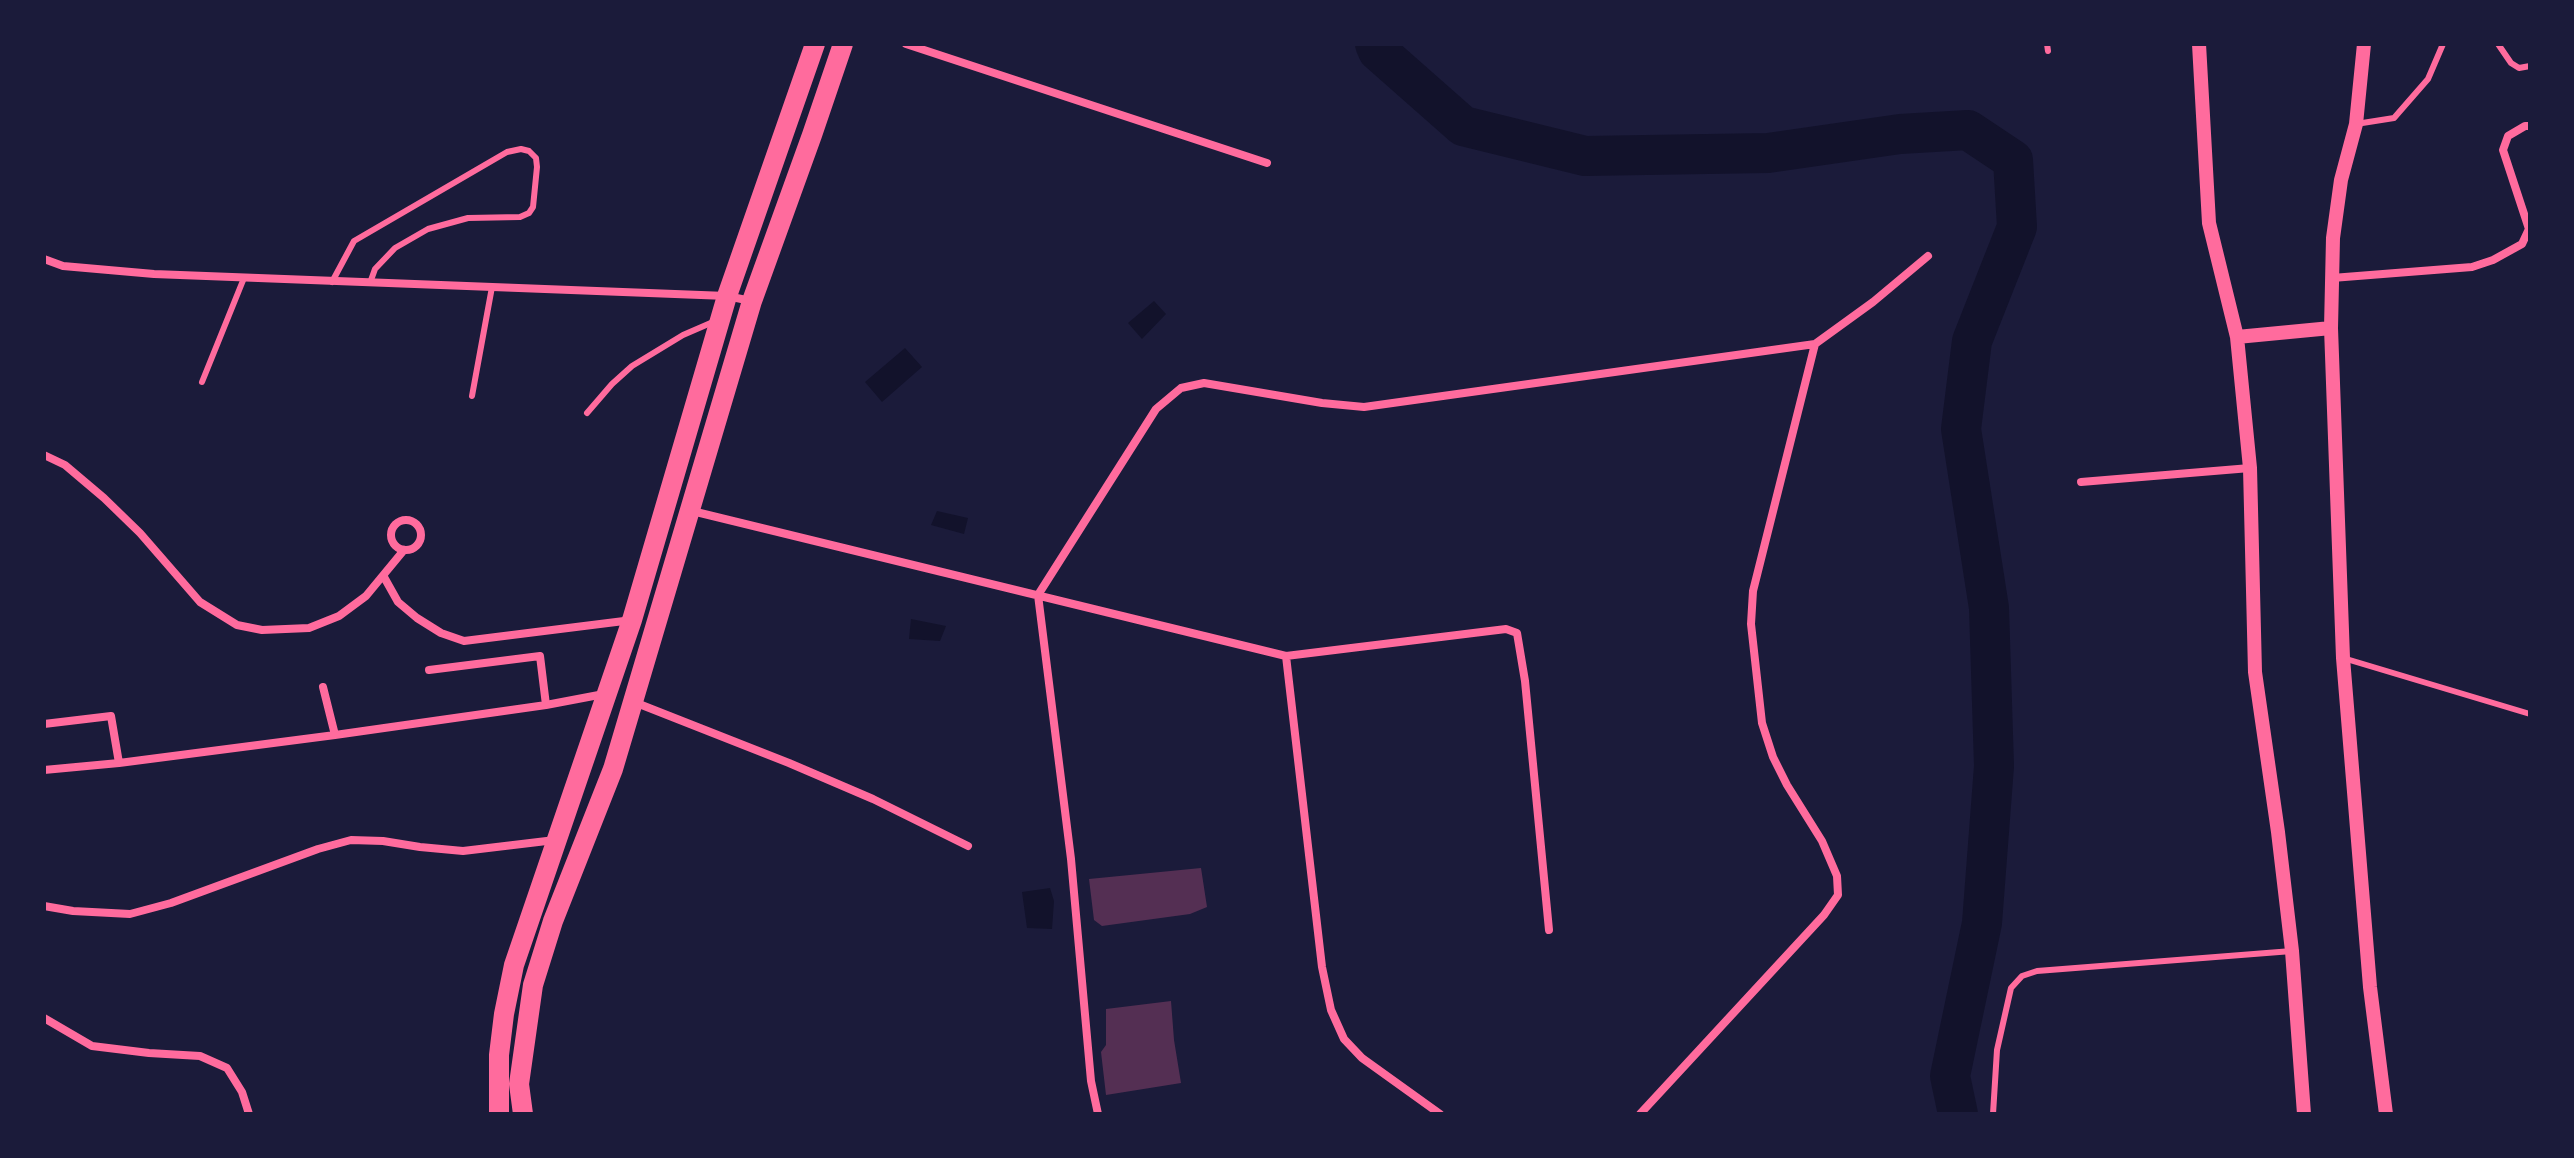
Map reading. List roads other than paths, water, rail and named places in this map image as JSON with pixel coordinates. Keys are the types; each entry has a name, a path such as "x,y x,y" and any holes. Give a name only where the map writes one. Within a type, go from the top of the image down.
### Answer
{"main road":[{"path":"499,1114 499,1055 508,989 632,620 727,296 815,44"},
{"path":"523,1114 519,1084 533,985 553,921 613,769 752,301 843,44"}],"street":[{"path":"906,44 1267,163"},
{"path":"2199,44 2209,223 2237,337 2250,468 2255,672 2292,951 2304,1114"},
{"path":"2364,44 2356,124 2341,180 2333,238 2331,328 2343,658 2367,957 2386,1114"},
{"path":"2332,278 2472,267 2493,260 2522,244 2529,229 2503,150 2508,136 2530,126"},
{"path":"1098,1114 1088,1052 1071,859 1038,595 1156,409 1181,388 1204,383 1364,407 1815,344 1873,302 1928,256"},
{"path":"44,259 63,266 154,274 727,296 752,301"},
{"path":"2237,337 2331,328"},
{"path":"1640,1114 1824,915 1838,895 1837,876 1822,841 1787,785 1765,734 1751,624 1753,591 1815,344"},
{"path":"44,455 65,465 104,498 140,533 200,602 237,625 262,630 309,628 339,616 366,596 404,550"},
{"path":"2081,482 2250,468"},
{"path":"691,510 1286,656 1506,629 1517,633 1525,681 1549,930"},
{"path":"384,577 398,602 417,618 441,633 464,641 632,620"},
{"path":"429,670 540,656 546,705"},
{"path":"1286,656 1322,967 1331,1010 1344,1039 1362,1058 1440,1114"},
{"path":"323,687 335,735"},
{"path":"44,770 335,735 546,705 608,693"},
{"path":"633,702 873,799 968,846"},
{"path":"44,724 111,716 119,763"},
{"path":"44,906 130,914 171,903 318,849 351,840 463,851 559,839"},
{"path":"44,1018 92,1046 200,1056 227,1068 242,1092 249,1114"}],"lane":[{"path":"2356,124 2394,118 2428,79 2443,44"},
{"path":"2498,44 2511,63 2519,68 2530,66"},
{"path":"332,282 354,241 507,152 521,149 529,151 536,158 533,207 529,213 520,217 468,218 428,229 395,248 375,269 370,283"},
{"path":"202,382 244,278"},
{"path":"472,396 492,287"},
{"path":"587,413 632,366 683,335 720,319"},
{"path":"2343,658 2530,714"},
{"path":"1993,1114 1997,1050 2011,988 2022,976 2037,971 2292,951"}],"waterway":[{"path":"1375,44 1378,51 1463,126 1585,156 1768,153 1900,134 1968,130 2013,160 2017,227 1972,341 1961,429 1989,608 1994,766 1982,923 1950,1076 1958,1114"}]}
